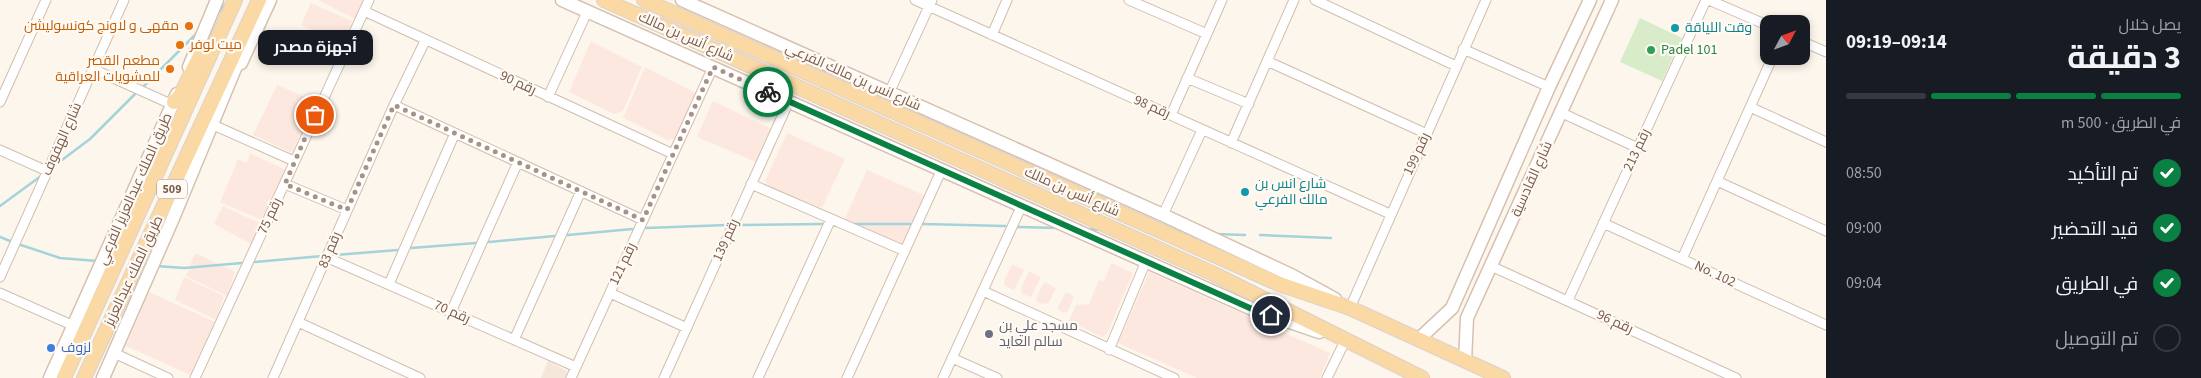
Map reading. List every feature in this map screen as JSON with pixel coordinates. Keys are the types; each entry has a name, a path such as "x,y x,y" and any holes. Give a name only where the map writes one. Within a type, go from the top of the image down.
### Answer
{"main road":[{"name":"طريق الملك عبدالعزيز","path":"64,378 235,0"},
{"name":"طريق الملك عبدالعزيز","path":"84,378 259,0"},
{"name":"شارع أنس بن مالك","path":"604,0 1214,274 1403,373 1422,378"},
{"name":"شارع أنس بن مالك","path":"644,0 1279,284 1350,308 1503,378"},
{"path":"173,103 180,96 215,25 227,18"}],"street":[{"path":"0,102 46,0"},
{"name":"شارع الهفوف","path":"0,277 124,0"},
{"name":"طريق الملك عبدالعزيز الفرعي","path":"50,378 218,0"},
{"path":"211,124 270,0"},
{"name":"رقم 75","path":"196,378 369,0"},
{"path":"562,0 1252,309 1345,341 1327,378"},
{"name":"شارع انس بن مالك الفرعي","path":"682,0 1163,215 1293,276 1350,308"},
{"name":"رقم 98","path":"915,0 931,3 992,35 1390,214"},
{"path":"992,35 1007,0"},
{"path":"1129,0 1207,34"},
{"path":"1171,116 1222,0"},
{"path":"1231,143 1294,0"},
{"path":"1315,0 1456,66"},
{"name":"رقم 199","path":"1350,308 1463,48 1486,0"},
{"name":"شارع القادسية","path":"1418,339 1452,308 1549,87 1590,0"},
{"name":"شارع القادسية","path":"1465,361 1468,318 1493,267 1612,0"},
{"path":"1708,0 1760,22"},
{"name":"رقم 213","path":"1568,300 1708,0"},
{"path":"889,93 931,3"},
{"name":"رقم 90","path":"364,11 425,41 673,154"},
{"path":"548,97 587,12"},
{"path":"103,378 247,39 252,14"},
{"name":"رقم 83","path":"274,378 394,105 425,41"},
{"path":"1810,45 1826,52"},
{"path":"1463,48 1549,87"},
{"path":"1267,61 1427,134"},
{"path":"1682,259 1769,65"},
{"name":"رقم 121","path":"571,378 713,67"},
{"path":"93,69 173,103"},
{"path":"1187,78 1249,104"},
{"name":"رقم 139","path":"664,378 789,101"},
{"path":"868,101 1066,171"},
{"path":"394,105 643,220"},
{"path":"1750,107 1826,142"},
{"path":"1562,113 1638,148"},
{"path":"872,120 1022,205"},
{"path":"211,124 294,161"},
{"path":"1163,215 1202,130"},
{"path":"389,284 455,133"},
{"path":"0,150 47,171"},
{"path":"451,312 518,162"},
{"path":"847,378 942,169"},
{"path":"1717,181 1826,231"},
{"path":"285,184 347,210"},
{"path":"751,184 905,251"},
{"path":"514,340 581,191"},
{"path":"943,378 1022,205"},
{"path":"758,378 831,219"},
{"name":"No. 102","path":"1604,223 1826,326"},
{"name":"رقم 70","path":"328,258 576,367"},
{"path":"1109,350 1146,261"},
{"name":"رقم 96","path":"1493,267 1568,300 1720,374 1736,378"},
{"path":"982,291 1174,378"},
{"path":"0,292 74,326"},
{"path":"610,293 687,328"},
{"path":"1452,308 1459,318 1468,318"},
{"path":"298,322 420,378"},
{"path":"114,353 168,378"},
{"path":"952,358 997,378"}],"shaded area":[{"path":"318,0 363,0 355,19"},
{"path":"311,3 352,21 343,44 301,25"},
{"path":"591,41 642,67 623,111 614,114 569,92"},
{"path":"645,67 696,93 676,138 668,140 623,118"},
{"path":"277,85 315,101 292,153 253,135"},
{"path":"713,101 772,129 756,162 697,137"},
{"path":"787,133 845,159 822,208 770,187 765,181"},
{"path":"250,153 286,170 264,221 220,202 238,159 247,163"},
{"path":"867,170 926,196 903,245 850,224 845,218"},
{"path":"223,206 262,224 253,245 214,224"},
{"path":"195,253 235,272 227,296 186,276"},
{"path":"1111,263 1133,273 1107,334 1102,337 1069,321 1076,305 1089,304 1099,280 1104,281"},
{"path":"1012,264 1024,270 1014,290 1005,286 1004,281"},
{"path":"1029,271 1041,277 1031,297 1022,294 1021,288"},
{"path":"1149,272 1330,353 1320,378 1197,378 1118,343"},
{"path":"184,277 224,296 216,320 175,300"},
{"path":"1044,282 1056,288 1048,304 1038,303 1036,299"},
{"path":"149,292 215,322 193,376 126,346"},
{"path":"1066,292 1074,296 1068,311 1064,313 1057,309"},
{"path":"548,361 567,371 566,378 541,378"}],"green space":[{"name":"Padel 101","path":"1640,18 1682,38 1662,81 1620,62"}],"waterway":[{"path":"217,14 228,1"},
{"path":"144,86 197,33"},
{"path":"54,166 90,139 135,94"},
{"path":"0,206 41,176"},
{"path":"740,225 822,224"},
{"path":"855,224 910,224"},
{"path":"923,224 1005,226"},
{"path":"646,228 727,225"},
{"path":"1018,227 1059,228"},
{"path":"568,235 632,229"},
{"path":"1089,229 1100,230"},
{"path":"1215,234 1245,235"},
{"path":"1260,235 1331,238"},
{"path":"489,242 555,236"},
{"path":"0,237 10,241"},
{"path":"411,248 476,243"},
{"path":"21,245 60,258 97,261"},
{"path":"335,255 398,250"},
{"path":"255,262 322,256"},
{"path":"156,266 184,268 242,263"}],"way so far":[{"path":"315,115 285,184 347,210 394,105 643,220 713,67 768,92"}],"place":[{"name":"مقهى و لاونج كونسوليشن","path":"189,26"},
{"name":"وقت اللياقة","path":"1675,28"},
{"name":"ميت لوفر","path":"180,45"},
{"name":"Padel 101","path":"1651,50"},
{"name":"مطعم القصر للمشويات العراقية","path":"170,69"},
{"name":"أجهزة مصدر","path":"315,115"},
{"name":"شارع انس بن مالك الفرعي","path":"1245,192"},
{"name":"مسجد علي بن سالم العايد","path":"989,334"},
{"name":"لزوف","path":"51,348"}],"route":[{"path":"768,92 1252,309 1271,315"}]}
